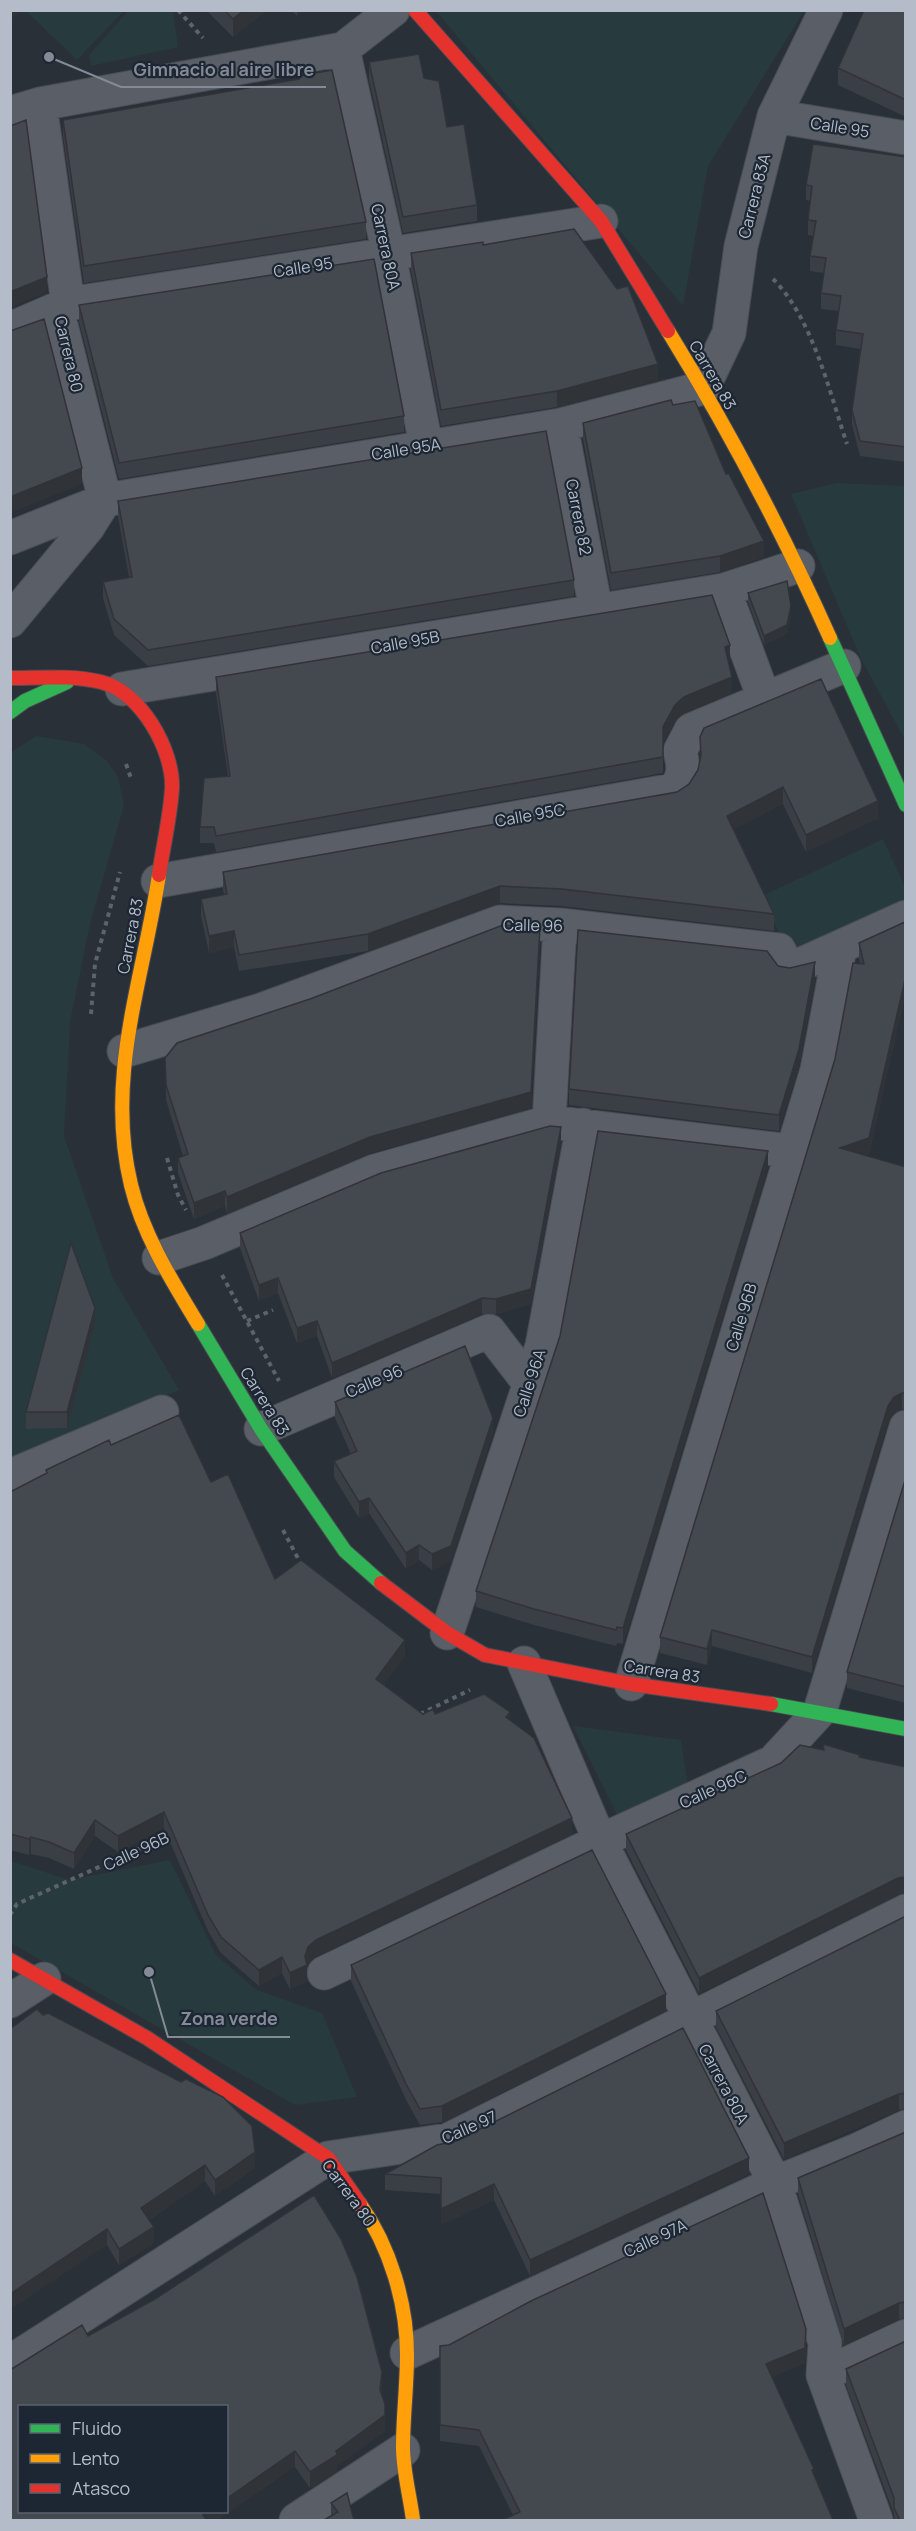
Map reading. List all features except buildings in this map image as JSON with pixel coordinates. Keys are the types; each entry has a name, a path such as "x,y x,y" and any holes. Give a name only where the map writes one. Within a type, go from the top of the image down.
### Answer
{"street":[{"path":"25,109 343,49 393,10"},
{"name":"Carrera 83","path":"416,10 601,221 704,388 798,566 906,805"},
{"name":"Carrera 83A","path":"704,388 729,333 741,246 774,116 826,10"},
{"name":"Carrera 80A","path":"343,49 388,254 426,445"},
{"name":"Carrera 80","path":"25,109 63,307 105,500"},
{"name":"Calle 95","path":"774,116 906,138"},
{"name":"Calle 95","path":"10,329 63,307 601,221"},
{"name":"Calle 95A","path":"10,538 105,500 426,445 561,425 704,388"},
{"name":"Carrera 82","path":"561,425 596,610"},
{"path":"10,621 88,527 105,500"},
{"name":"Calle 95B","path":"10,678 77,678 102,682 122,689 724,590 798,566"},
{"path":"724,590 764,698"},
{"name":"Calle 95C","path":"158,881 674,790 682,779 684,766 680,751 691,730 844,666"},
{"path":"10,712 26,701 77,678"},
{"name":"Carrera 83","path":"122,689 143,710 169,760 172,788 158,881 124,1051 120,1114 131,1186 159,1258 261,1429 345,1551 398,1597 447,1633 484,1655 631,1684 820,1711 906,1729"},
{"name":"Calle 96","path":"124,1051 261,1010 478,933 500,922 560,925 779,950 787,966 804,963 906,917"},
{"path":"549,1122 560,925"},
{"name":"Calle 96B","path":"631,1684 817,1070 840,948"},
{"path":"159,1258 204,1243 375,1171 549,1122 791,1151"},
{"name":"Calle 96A","path":"447,1633 542,1346 583,1125"},
{"name":"Calle 96","path":"261,1429 489,1331 529,1383"},
{"path":"10,1476 162,1412"},
{"name":"Calle 96C","path":"324,1973 600,1841 773,1762 820,1711 906,1427"},
{"name":"Carrera 80A","path":"524,1663 600,1841 775,2183 825,2343 823,2375 876,2520"},
{"name":"Calle 97","path":"10,2362 328,2158 448,2140 689,2017 906,1911"},
{"name":"Carrera 80","path":"10,1960 147,2038 328,2158 373,2222 386,2250 401,2299 407,2353 403,2450 413,2520"},
{"path":"10,2001 44,1978"},
{"name":"Calle 97A","path":"407,2353 775,2183 857,2150 906,2127"},
{"path":"823,2375 906,2336"},
{"path":"296,2520 403,2450"}],"path":[{"path":"741,246 787,293 817,353 847,444"},
{"path":"247,1322 273,1310"},
{"path":"303,1569 345,1551"},
{"path":"417,1715 471,1689"},
{"name":"Calle 96B","path":"10,1915 17,1904 174,1833"}],"green space":[{"path":"29,10 124,11 77,60 27,12"},
{"path":"128,11 173,11 178,47 91,66 89,55"},
{"path":"436,11 804,11 708,166 683,306"},
{"path":"837,483 905,486 905,740 861,659 791,494"},
{"path":"36,736 84,744 107,761 118,777 124,805 90,924 70,1022 64,1136 113,1278 179,1390 11,1462 10,753"},
{"path":"883,839 905,887 905,908 792,961 762,896"},
{"path":"573,1726 681,1740 689,1792 622,1825"},
{"path":"170,1860 216,1955 257,1990 322,2013 357,2097 295,2105 11,1943 11,1861 70,1880"}],"traffic: fast":[{"path":"830,638 906,805"},
{"path":"10,712 25,701 67,682"},
{"path":"198,1324 261,1429 345,1551 381,1583"},
{"path":"771,1704 906,1729"}],"traffic: slow":[{"path":"668,331 754,482 830,638"},
{"path":"159,875 129,1029 122,1106 124,1145 131,1185 143,1222 159,1257 198,1324"},
{"path":"360,2204 380,2238 388,2257 404,2316 407,2355 403,2456 413,2520"}],"traffic: jam":[{"path":"415,10 601,221 668,331"},
{"path":"10,678 67,678 101,682 129,697 152,724 167,757 172,789 159,875"},
{"path":"381,1583 447,1633 485,1655 631,1684 771,1704"},
{"path":"10,1960 147,2038 328,2158 360,2204"}],"place":[{"name":"Gimnacio al aire libre","path":"49,57"},
{"name":"Zona verde","path":"149,1972"}]}
